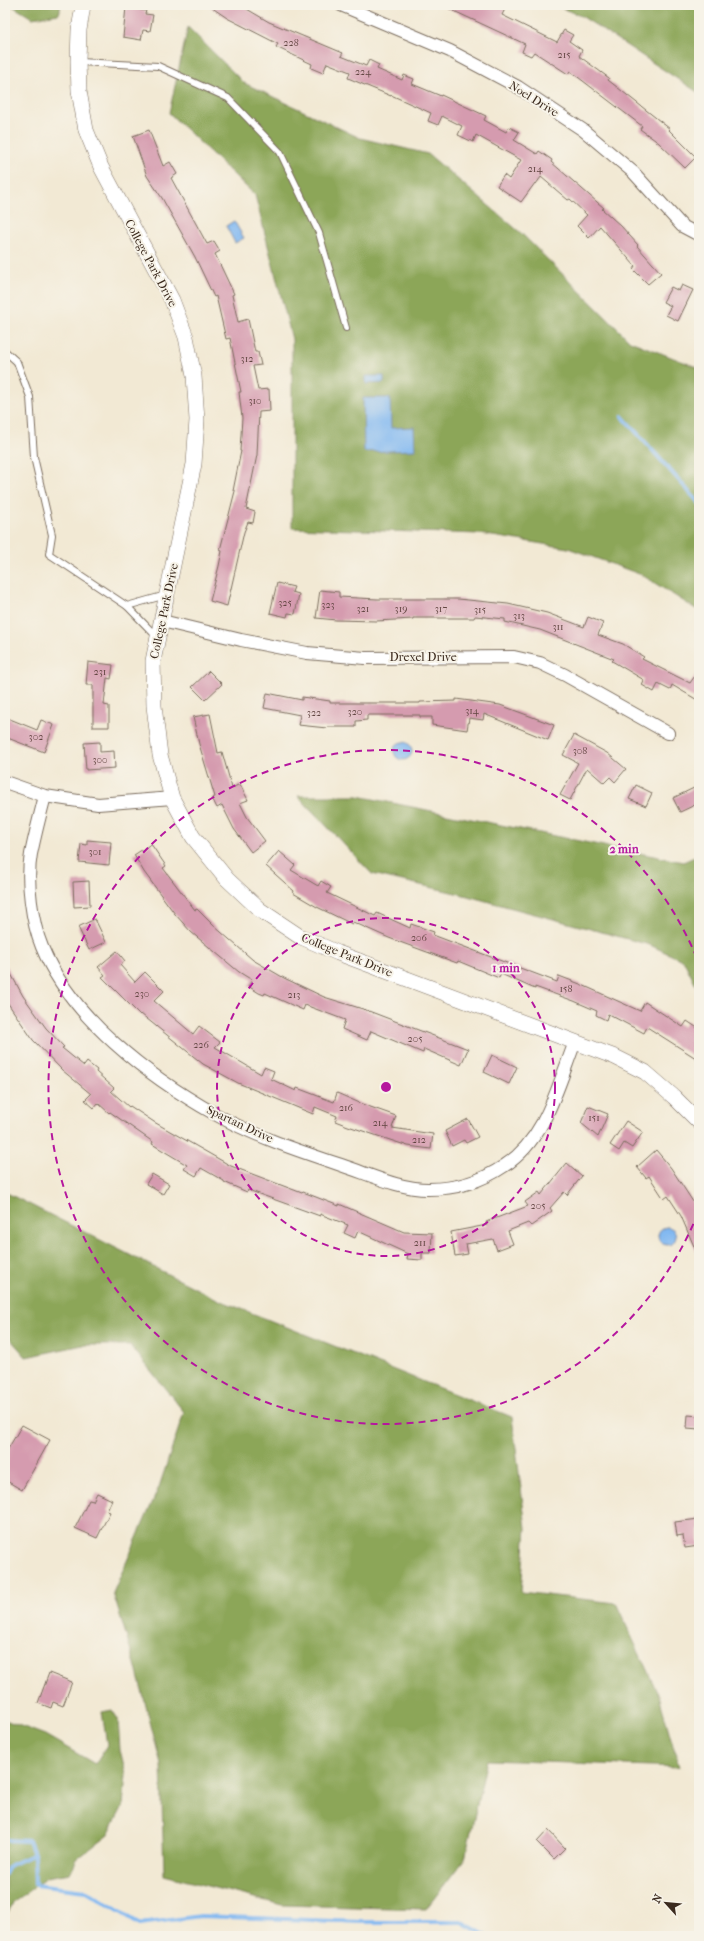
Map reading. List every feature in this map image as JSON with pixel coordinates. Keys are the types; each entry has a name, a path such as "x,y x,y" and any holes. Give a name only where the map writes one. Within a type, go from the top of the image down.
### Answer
{"street":[{"name":"College Park Drive","path":"83,5 79,30 78,62 79,91 86,130 101,167 172,300 186,337 194,376 197,420 194,464 168,595 153,661 154,706 160,755 172,798 193,837 227,879 260,910 299,936 338,953 615,1057 645,1072 674,1097 699,1122"},
{"name":"Noel Drive","path":"341,5 450,51 518,87 583,130 634,172 682,226 699,235"},
{"name":"Drexel Drive","path":"162,621 241,640 307,653 365,658 514,657 540,663 565,675 668,733"},
{"path":"5,782 45,796 98,804 172,798"},
{"name":"Spartan Drive","path":"45,796 30,857 30,891 34,921 41,947 56,974 78,1006 99,1029 135,1060 172,1087 214,1114 251,1131 309,1154 396,1184 426,1189 453,1188 482,1179 505,1166 524,1150 542,1125 575,1042"}],"lane":[{"path":"78,62 158,66 228,98 280,152 319,233 346,328"},
{"path":"5,351 17,362 30,397 34,457 52,535 49,554 127,606 158,638"},
{"path":"127,606 168,595"}],"green space":[{"path":"11,5 61,5 59,14 32,18"},
{"path":"555,5 699,5 699,93 583,17"},
{"path":"188,27 244,83 360,138 428,154 522,234 630,341 699,368 699,611 642,575 568,548 480,534 292,528 292,339 255,195 169,113"},
{"path":"298,796 358,796 683,862 699,855 699,992 684,961 650,945 460,894 372,874"},
{"path":"5,1192 219,1300 512,1417 526,1528 521,1592 616,1603 659,1696 679,1767 487,1760 465,1858 426,1909 282,1905 164,1875 161,1764 135,1664 113,1593 159,1487 184,1412 130,1345 83,1345 26,1357 5,1333"},
{"path":"112,1710 118,1719 120,1750 126,1774 123,1806 108,1835 77,1859 70,1873 47,1877 14,1902 5,1917 5,1720 45,1735 95,1764 107,1745 102,1712"}],"water":[{"path":"234,221 244,238 235,243 226,226"},
{"path":"366,376 384,376 384,383 366,384"},
{"path":"363,398 390,398 391,428 414,427 415,450 364,452"},
{"path":"403,742 409,745 412,751 409,757 403,760 397,757 394,751 397,745"},
{"path":"667,1227 673,1230 676,1236 673,1242 667,1245 661,1242 658,1236 661,1230"}],"building":[{"path":"208,5 240,5 269,22 343,53 341,56 366,66 369,60 379,65 377,69 402,80 404,75 414,79 412,84 441,95 486,116 484,120 506,132 509,127 519,132 514,140 537,154 539,151 552,160 551,162 604,208 602,209 621,226 661,273 648,284 633,269 635,266 600,226 589,238 577,226 587,215 570,199 568,200 541,177 521,202 497,186 504,175 509,179 521,160 476,135 473,142 458,135 462,126 442,116 438,125 428,121 431,113 348,78 350,72 327,63 323,73 311,68 312,64 276,47 278,44 227,18"},
{"path":"441,5 497,5 505,9 502,15 557,42 564,30 573,35 569,41 582,50 579,56 609,78 608,80 670,129 669,130 696,157 685,168 659,143 640,129 642,126 570,71 568,74 534,52 531,56 522,52 525,44"},
{"path":"126,7 146,11 145,14 153,15 150,31 143,30 141,40 123,37"},
{"path":"149,130 163,166 170,162 177,174 171,178 207,244 214,241 220,251 215,254 234,294 232,295 238,322 248,319 255,352 258,352 261,365 253,366 258,390 269,389 270,411 259,412 257,455 246,509 255,512 253,523 248,522 244,532 227,606 210,601 222,551 220,550 235,491 233,491 241,451 242,418 239,392 241,392 230,338 226,339 216,296 214,297 195,257 162,198 147,176 133,136"},
{"path":"682,285 693,290 678,321 666,315 671,306 663,302 671,287 679,291"},
{"path":"277,583 294,587 292,592 299,594 295,614 288,613 287,617 270,613"},
{"path":"320,590 339,592 339,597 377,599 458,599 508,604 547,613 584,627 588,617 603,623 598,635 623,644 644,657 642,659 690,683 699,670 699,701 672,685 670,690 658,684 654,692 642,685 644,680 612,661 614,659 540,630 505,622 505,619 475,616 474,618 413,618 376,621 316,618"},
{"path":"88,662 113,665 111,679 107,678 104,705 109,706 109,727 93,727 93,685 86,685"},
{"path":"209,671 222,684 205,700 192,687"},
{"path":"267,693 302,700 302,697 330,701 330,703 420,703 456,701 456,699 500,705 554,725 548,740 484,714 483,720 469,718 467,730 432,725 432,717 420,717 420,715 367,715 367,720 356,721 356,727 327,728 298,725 300,715 264,708"},
{"path":"210,714 218,753 222,752 232,788 240,784 248,800 240,803 247,817 265,841 251,852 234,829 222,805 217,808 212,798 215,797 199,744 193,717"},
{"path":"5,717 37,730 41,720 54,725 44,752 5,737"},
{"path":"574,735 607,753 626,769 615,782 610,777 604,783 587,768 570,800 560,795 578,763 563,755"},
{"path":"100,742 100,752 114,751 115,768 86,770 84,743"},
{"path":"636,785 652,793 646,806 629,799"},
{"path":"696,787 699,794 699,803 680,812 673,798"},
{"path":"87,840 111,842 109,865 79,862 81,844 87,845"},
{"path":"151,844 166,866 163,868 195,910 197,909 253,960 284,978 324,997 366,1010 468,1049 461,1065 424,1049 423,1053 371,1031 367,1040 342,1029 345,1020 305,1005 303,1010 265,993 264,995 259,993 248,986 252,980 239,972 191,932 175,914 144,872 134,855"},
{"path":"279,851 295,865 291,870 318,886 321,881 331,887 327,893 375,916 377,913 410,928 411,924 434,932 433,935 557,982 559,976 640,1011 645,1002 683,1027 687,1021 699,1029 699,1060 647,1027 644,1033 608,1014 606,1020 596,1015 597,1011 574,1001 535,987 535,989 501,974 499,978 458,961 457,963 389,938 353,922 352,924 317,907 293,893 294,891 266,866"},
{"path":"89,881 90,906 74,907 73,882"},
{"path":"95,919 106,942 89,950 78,927"},
{"path":"117,951 125,961 120,965 135,982 145,972 164,991 154,1001 193,1034 199,1026 220,1042 215,1047 261,1074 264,1067 274,1071 271,1079 296,1091 297,1088 334,1102 337,1093 396,1116 392,1128 433,1134 431,1149 408,1146 348,1126 335,1121 337,1116 315,1107 313,1114 238,1083 203,1064 141,1014 140,1015 102,977 105,975 98,967"},
{"path":"5,963 23,996 46,1028 64,1047 62,1048 84,1066 87,1062 97,1070 96,1072 114,1088 111,1091 129,1107 130,1106 154,1122 231,1166 339,1206 339,1204 404,1232 432,1233 431,1253 422,1253 422,1260 407,1259 408,1254 358,1231 355,1238 344,1233 348,1225 248,1190 247,1192 224,1182 201,1168 196,1176 184,1169 187,1165 152,1144 153,1142 110,1112 109,1113 98,1103 94,1108 85,1100 91,1094 62,1070 33,1040 5,999"},
{"path":"492,1055 517,1067 509,1084 484,1072"},
{"path":"588,1106 608,1114 598,1137 581,1123"},
{"path":"468,1119 478,1137 466,1143 464,1140 452,1146 445,1131"},
{"path":"626,1121 643,1132 632,1148 624,1143 619,1151 610,1145"},
{"path":"656,1150 671,1168 699,1211 699,1258 681,1216 668,1196 664,1199 649,1176 646,1178 637,1167"},
{"path":"567,1163 582,1176 567,1195 564,1192 550,1208 552,1211 531,1226 528,1223 508,1231 513,1244 497,1250 493,1239 466,1244 468,1254 455,1256 451,1232 487,1225 486,1222 528,1206 525,1202 539,1192 541,1195"},
{"path":"152,1174 169,1184 163,1194 146,1184"},
{"path":"688,1415 699,1416 699,1429 687,1428"},
{"path":"22,1425 50,1440 22,1490 5,1480 5,1454"},
{"path":"97,1493 112,1500 107,1511 110,1512 97,1538 75,1528 89,1500 93,1501"},
{"path":"699,1519 699,1546 685,1548 683,1535 677,1536 675,1522"},
{"path":"49,1673 72,1682 63,1706 53,1702 51,1708 38,1703"},
{"path":"548,1830 565,1848 554,1859 537,1842"}],"waterway":[{"path":"622,416 699,503"},
{"path":"5,1840 29,1841 34,1854 35,1885 86,1891 140,1924 201,1916 362,1922 462,1922 487,1936"},
{"path":"5,1874 10,1865 34,1854"}]}
